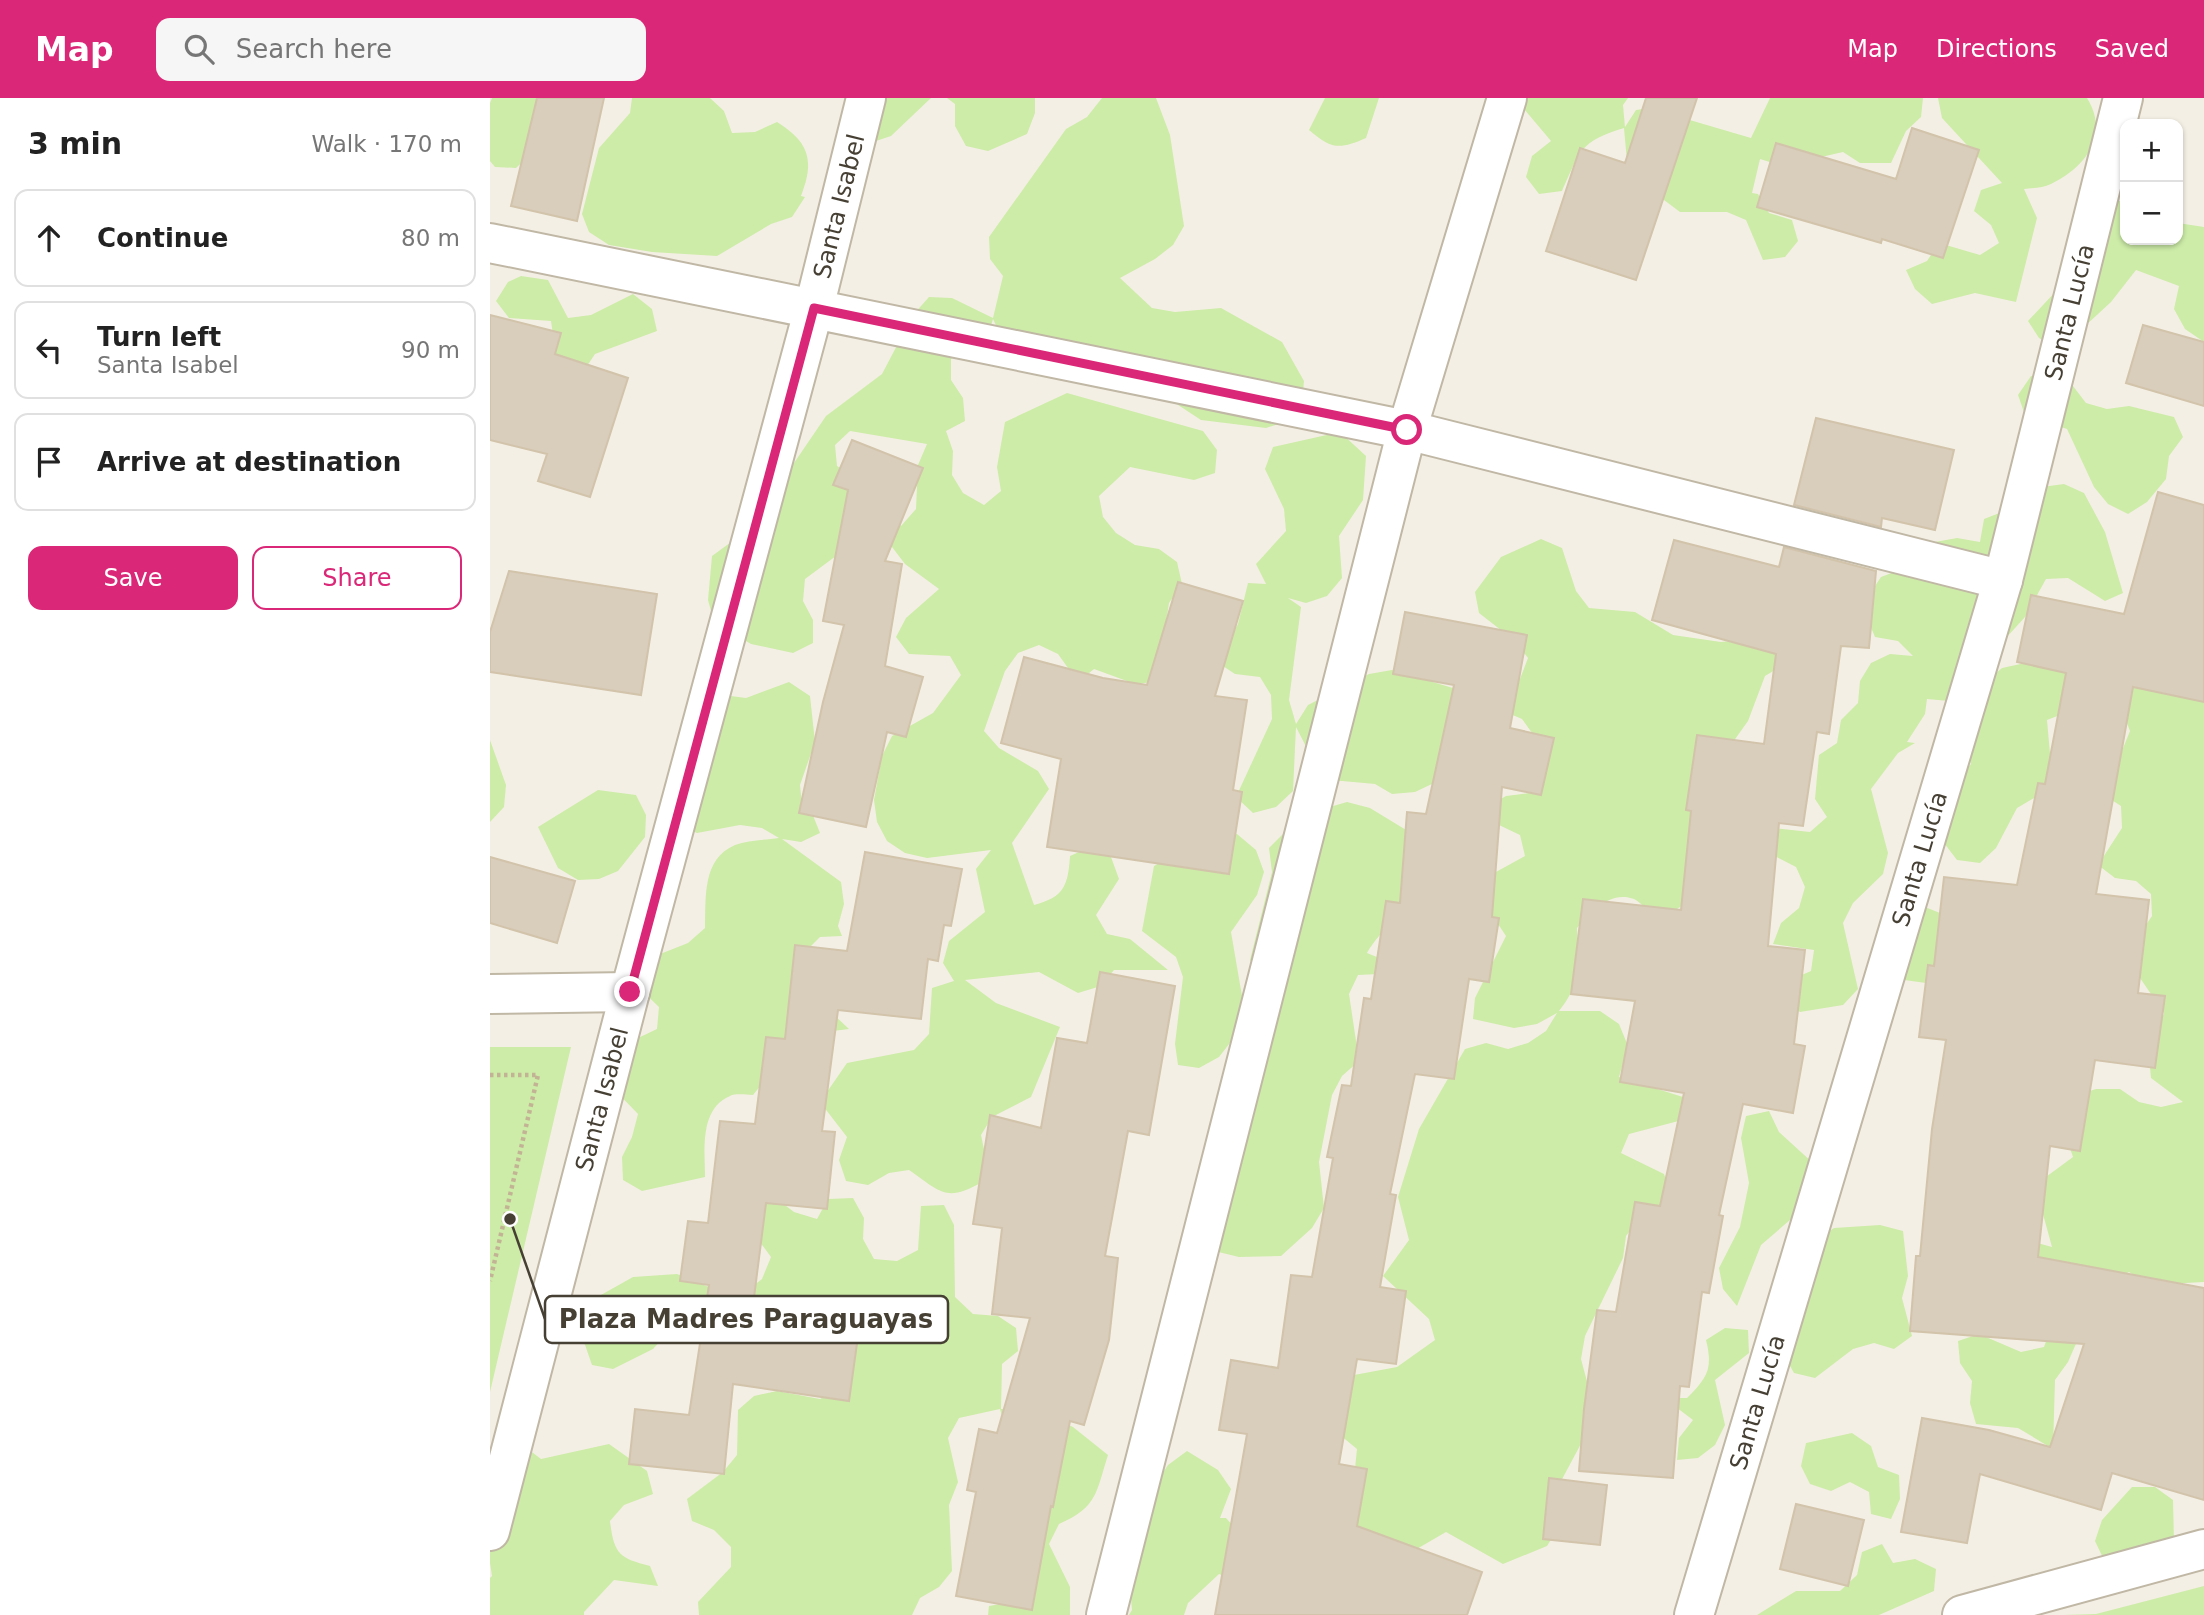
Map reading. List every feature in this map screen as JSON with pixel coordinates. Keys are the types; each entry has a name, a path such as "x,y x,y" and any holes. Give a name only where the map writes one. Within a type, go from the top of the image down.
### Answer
{"street":[{"name":"Santa Isabel","path":"490,1531 630,992 814,308 866,98"},
{"path":"1106,1615 1407,430 1507,98"},
{"name":"Santa Lucía","path":"1694,1615 2003,580 2123,98"},
{"path":"490,243 1407,430 2003,580"},
{"path":"490,994 630,992"},
{"path":"1962,1615 2204,1549"}],"path":[{"path":"490,1074 538,1075 490,1281"}],"green space":[{"path":"492,98 580,98 578,109 516,168 495,167 490,161"},
{"path":"632,98 710,98 724,111 732,133 755,132 777,122 788,129 802,145 808,162 801,196 805,197 792,217 771,224 717,256 652,252 609,245 589,232 582,214 599,148 630,113"},
{"path":"846,98 931,98 891,136 870,143 844,111"},
{"path":"947,98 1035,98 1035,113 1027,134 988,151 966,146 955,126 955,104"},
{"path":"1102,98 1156,98 1170,135 1184,226 1173,245 1155,259 1120,278 1152,308 1175,312 1221,308 1282,342 1304,381 1302,403 1288,421 1266,428 1201,420 1146,384 1003,340 993,319 989,332 951,359 951,380 963,398 965,421 946,431 953,451 952,475 963,493 984,505 1001,491 997,467 1005,422 1067,393 1203,431 1217,450 1215,473 1194,480 1130,467 1099,496 1103,517 1116,533 1135,545 1159,549 1177,562 1182,584 1169,603 1162,649 1200,677 1135,684 1094,669 1078,682 1058,654 1039,645 1018,653 1005,671 984,731 999,748 1038,771 1049,789 1012,843 1034,905 1052,898 1062,889 1068,875 1070,856 1090,847 1111,857 1119,879 1096,915 1107,934 1130,939 1168,970 1114,970 1101,986 1078,993 1039,972 965,980 996,1003 1060,1027 1031,1097 992,1117 981,1135 986,1159 982,1182 960,1192 944,1192 909,1170 889,1173 868,1185 846,1181 839,1160 847,1137 820,1102 847,1063 914,1050 929,1034 932,988 954,981 943,963 949,941 985,912 976,869 991,850 927,858 905,853 887,841 877,822 874,800 882,756 892,736 933,713 961,675 950,656 909,654 896,637 906,618 939,589 905,564 892,547 840,553 805,579 803,601 813,620 813,643 793,653 751,644 714,622 708,600 712,556 749,529 826,416 882,374 913,315 929,297 952,298 993,318 1003,276 990,259 989,237 1066,129 1087,117","holes":["850,431 927,444 918,465 916,509 901,526 876,490 837,466 835,445"]},
{"path":"1325,98 1379,98 1366,138 1336,146 1323,141 1309,130"},
{"path":"1520,98 1628,98 1623,105 1625,127 1636,110 1663,106 1683,118 1751,138 1770,98 1923,98 1921,117 1906,131 1891,163 1860,163 1843,152 1782,166 1760,159 1752,193 1758,194 1769,213 1792,220 1798,241 1785,257 1763,260 1746,220 1727,212 1680,212 1628,173 1624,128 1598,138 1583,149 1562,191 1539,194 1526,177 1532,156 1551,141 1524,109"},
{"path":"1938,98 2087,98 2093,112 2095,137 2084,159 2075,169 2051,184 2024,189 2037,218 2016,302 1975,293 1932,304 1915,289 1906,270 1927,261 1939,243 1980,255 1999,243 1991,225 1974,211 1981,190 2002,183 1942,118"},
{"path":"2120,201 2120,245 2183,245 2183,224 2204,227 2204,342 2185,329 2174,309 2179,286 2136,270 2111,302 2059,350 2039,338 2028,321 2087,258 2113,202"},
{"path":"521,276 548,280 568,318 591,315 633,294 652,309 657,331 595,354 571,390 551,398 554,342 551,321 509,318 496,301 508,282"},
{"path":"2053,375 2073,386 2086,403 2107,409 2129,406 2174,417 2183,437 2169,456 2166,479 2147,502 2128,514 2108,504 2094,487 2067,429 2025,415 2018,395 2031,376"},
{"path":"1340,432 1366,456 1363,500 1339,536 1342,578 1327,596 1306,603 1288,598 1301,607 1289,700 1296,724 1308,705 1369,674 1392,670 1480,696 1502,695 1520,679 1528,658 1515,641 1479,613 1475,592 1501,557 1541,539 1562,548 1576,591 1589,608 1635,612 1673,635 1721,642 1790,635 1802,654 1765,676 1748,721 1728,749 1690,901 1672,912 1652,914 1634,899 1617,897 1602,904 1577,928 1576,981 1559,1011 1600,1011 1619,1024 1628,1046 1619,1077 1683,1097 1690,1118 1629,1134 1621,1153 1664,1174 1672,1196 1659,1212 1639,1219 1626,1236 1623,1258 1585,1336 1581,1359 1593,1404 1591,1425 1560,1483 1559,1527 1547,1546 1503,1564 1446,1532 1391,1564 1371,1554 1350,1517 1357,1449 1340,1435 1354,1375 1397,1367 1435,1340 1429,1319 1383,1276 1409,1240 1398,1197 1419,1129 1465,1049 1486,1043 1508,1049 1528,1043 1546,1031 1557,1013 1537,1024 1514,1028 1473,1019 1475,998 1506,936 1482,900 1431,907 1403,917 1378,937 1367,953 1450,987 1379,974 1358,975 1349,994 1359,1061 1342,1076 1332,1095 1319,1162 1324,1208 1312,1228 1281,1256 1239,1257 1198,1247 1270,997 1250,960 1272,872 1269,848 1302,815 1347,802 1370,808 1485,878 1525,856 1520,835 1499,825 1487,807 1506,796 1529,793 1545,777 1547,754 1522,719 1501,710 1434,783 1415,792 1392,794 1375,784 1331,780 1315,764 1296,727 1293,791 1276,807 1253,813 1236,797 1272,719 1271,695 1260,677 1235,674 1217,662 1238,624 1248,583 1266,584 1256,564 1286,531 1284,509 1265,469 1273,447"},
{"path":"2064,484 2084,493 2105,532 2123,593 2105,601 2068,578 2046,579 2025,617 1949,701 1927,699 1925,714 1907,742 1915,743 1898,753 1871,789 1888,853 1883,874 1853,903 1843,923 1858,989 1843,1005 1800,1012 1783,1000 1790,980 1811,971 1814,950 1773,944 1781,923 1799,908 1805,887 1796,867 1757,847 1765,827 1810,832 1827,817 1815,799 1819,755 1837,743 1841,720 1858,703 1860,681 1871,663 1890,654 1913,656 1898,641 1875,637 1867,618 1869,595 1881,577 1923,561 1935,542 1957,538 1980,542 1984,519 2025,503 2042,487"},
{"path":"2025,663 2095,677 2109,696 2047,720 2053,787 2017,808 1996,848 1980,863 1957,860 1944,843 1941,798 1971,764 1960,723 1984,683 2002,668"},
{"path":"789,682 810,696 815,742 800,785 802,806 812,813 820,833 801,842 782,839 841,882 844,904 838,926 842,936 820,937 805,952 790,995 832,1013 849,1029 785,1037 766,1079 753,1095 730,1096 713,1110 706,1132 705,1177 642,1191 623,1180 622,1157 632,1137 638,1114 609,1084 617,1048 657,1029 659,1007 628,977 645,960 688,943 705,928 708,880 711,869 724,851 740,843 779,838 762,828 740,825 697,833 678,825 723,695 746,698"},
{"path":"2146,683 2204,699 2204,1282 2147,1285 2129,1272 2111,1281 2096,1298 2068,1362 2055,1380 2053,1449 2018,1428 1976,1424 1970,1403 1972,1381 1960,1363 1958,1341 1979,1334 2021,1352 2044,1347 2051,1327 2020,1259 2030,1241 2052,1247 2035,1185 2073,1157 2059,1116 2074,1096 2096,1089 2120,1089 2139,1102 2161,1107 2183,1102 2151,1078 2149,1057 2164,1013 2140,978 2139,935 2152,916 2151,894 2136,881 2115,878 2098,865 2122,828 2121,806 2104,795 2130,731 2122,710 2124,690"},
{"path":"490,740 506,785 504,807 490,822"},
{"path":"598,790 636,795 646,815 645,837 618,871 599,879 578,880 558,868 538,827"},
{"path":"1215,832 1237,834 1256,850 1264,872 1257,895 1231,932 1242,996 1233,1039 1219,1057 1199,1068 1178,1065 1175,1044 1183,977 1176,957 1142,931 1154,866"},
{"path":"1920,905 1940,913 1933,984 1890,978"},
{"path":"490,1047 571,1047 490,1392"},
{"path":"1769,1111 1779,1132 1813,1163 1804,1208 1761,1245 1737,1306 1723,1289 1719,1268 1740,1227 1749,1183 1741,1138 1746,1116"},
{"path":"853,1198 864,1218 863,1239 874,1259 897,1261 918,1250 921,1206 944,1205 954,1225 955,1297 973,1314 998,1316 1016,1328 1018,1351 1002,1364 1001,1409 1032,1408 1073,1427 1108,1455 1094,1497 1072,1518 1059,1524 1049,1544 1070,1587 1070,1615 988,1615 989,1606 1012,1602 1006,1430 1000,1409 959,1418 948,1438 958,1482 949,1505 952,1571 939,1587 920,1598 912,1615 699,1615 698,1602 731,1567 731,1547 714,1530 692,1521 687,1499 723,1472 737,1455 738,1410 754,1396 777,1391 820,1399 839,1388 848,1367 826,1330 787,1313 743,1309 722,1298 699,1299 653,1349 613,1369 592,1365 584,1342 584,1320 592,1300 633,1277 677,1274 721,1292 744,1293 762,1279 771,1257 746,1223 754,1204 777,1199 794,1212 817,1219 828,1199"},
{"path":"1880,1225 1903,1231 1908,1276 1902,1298 1912,1336 1894,1349 1874,1343 1853,1349 1815,1378 1794,1373 1784,1355 1798,1252 1834,1228"},
{"path":"1725,1328 1748,1330 1749,1353 1715,1380 1725,1425 1715,1445 1698,1458 1677,1460 1679,1438 1693,1420 1664,1398 1687,1398 1694,1391 1704,1378 1709,1365 1706,1340"},
{"path":"1852,1433 1871,1446 1878,1467 1899,1475 1900,1499 1891,1519 1871,1514 1869,1492 1850,1482 1831,1491 1810,1484 1801,1466 1806,1443"},
{"path":"609,1444 647,1471 653,1494 624,1505 610,1521 616,1548 625,1557 650,1566 658,1586 614,1580 584,1615 490,1615 490,1471 524,1446 541,1459"},
{"path":"1187,1451 1218,1470 1231,1489 1220,1518 1226,1518 1241,1535 1239,1582 1219,1574 1188,1603 1184,1615 1129,1615 1132,1610 1128,1565 1155,1504 1156,1483 1168,1465"},
{"path":"2132,1487 2155,1487 2173,1500 2174,1543 2104,1560 2095,1541 2102,1520"},
{"path":"1882,1544 1893,1563 1915,1559 1936,1569 1934,1591 1879,1615 1757,1615 1796,1591 1840,1591 1857,1575 1862,1552"},
{"path":"2204,1586 2204,1615 2063,1615 2096,1614"}],"building":[{"path":"537,98 604,98 577,221 511,206"},
{"path":"1646,98 1697,98 1636,280 1546,251 1580,148 1625,163"},
{"path":"1912,128 1979,150 1943,258 1882,239 1881,243 1757,207 1776,143 1896,179"},
{"path":"490,315 561,333 555,354 628,378 590,497 538,481 547,454 490,440"},
{"path":"2143,325 2204,342 2204,406 2126,383"},
{"path":"1816,418 1954,450 1935,530 1882,518 1881,527 1794,505"},
{"path":"852,440 923,468 885,561 902,564 885,666 923,677 906,737 887,732 866,827 799,813 823,702 844,625 823,621 848,490 833,485"},
{"path":"2158,492 2204,505 2204,702 2133,687 2096,894 2149,900 2138,993 2165,996 2155,1068 2095,1060 2080,1151 2050,1146 2038,1257 2204,1288 2204,1500 2112,1473 2101,1510 1980,1474 1967,1543 1901,1532 1922,1418 1989,1430 2050,1447 2084,1344 1910,1331 1916,1256 1920,1256 1932,1129 1946,1040 1919,1037 1928,965 1934,966 1944,877 2017,885 2038,783 2045,784 2066,673 2017,662 2031,595 2124,614"},
{"path":"1674,540 1779,567 1784,547 1876,571 1869,648 1841,646 1829,734 1817,732 1803,826 1779,823 1768,946 1805,950 1794,1044 1805,1046 1793,1113 1743,1104 1719,1215 1723,1216 1709,1293 1702,1292 1689,1387 1680,1386 1673,1478 1579,1471 1597,1310 1616,1312 1635,1202 1660,1206 1684,1093 1620,1082 1635,1001 1571,994 1583,899 1681,910 1691,811 1686,810 1697,735 1764,744 1776,654 1652,620"},
{"path":"509,571 657,594 641,695 490,672 490,632"},
{"path":"1178,582 1243,601 1215,696 1247,700 1233,790 1242,792 1229,874 1047,847 1061,759 1001,743 1024,657 1103,678 1147,685"},
{"path":"1405,612 1527,635 1510,728 1554,738 1541,795 1502,787 1492,917 1499,918 1489,982 1469,979 1454,1079 1415,1074 1390,1194 1396,1195 1380,1287 1406,1291 1396,1364 1357,1359 1339,1464 1367,1469 1357,1526 1482,1572 1467,1615 1215,1615 1247,1434 1219,1430 1231,1360 1278,1368 1291,1275 1312,1277 1333,1158 1327,1157 1342,1085 1351,1086 1364,998 1371,999 1386,901 1400,903 1407,812 1426,814 1454,685 1393,674"},
{"path":"865,852 962,869 951,926 944,925 938,961 928,959 921,1019 838,1010 822,1131 835,1132 827,1209 766,1203 751,1321 858,1336 849,1401 733,1384 724,1474 629,1464 635,1409 689,1415 709,1285 680,1281 688,1221 708,1223 720,1121 755,1124 766,1037 785,1039 795,945 847,951"},
{"path":"490,857 575,881 557,943 490,923"},
{"path":"1100,972 1175,986 1149,1135 1128,1131 1105,1256 1118,1258 1109,1340 1084,1425 1070,1421 1032,1610 956,1596 976,1492 967,1490 979,1429 997,1433 1030,1318 992,1314 1002,1228 973,1224 990,1115 1041,1128 1057,1038 1087,1043"},
{"path":"1549,1478 1607,1485 1600,1545 1543,1539"},
{"path":"1796,1504 1864,1520 1848,1586 1780,1569"}],"place":[{"name":"Plaza Madres Paraguayas","path":"510,1219"}],"route":[{"path":"630,992 814,308 1407,430"}]}
